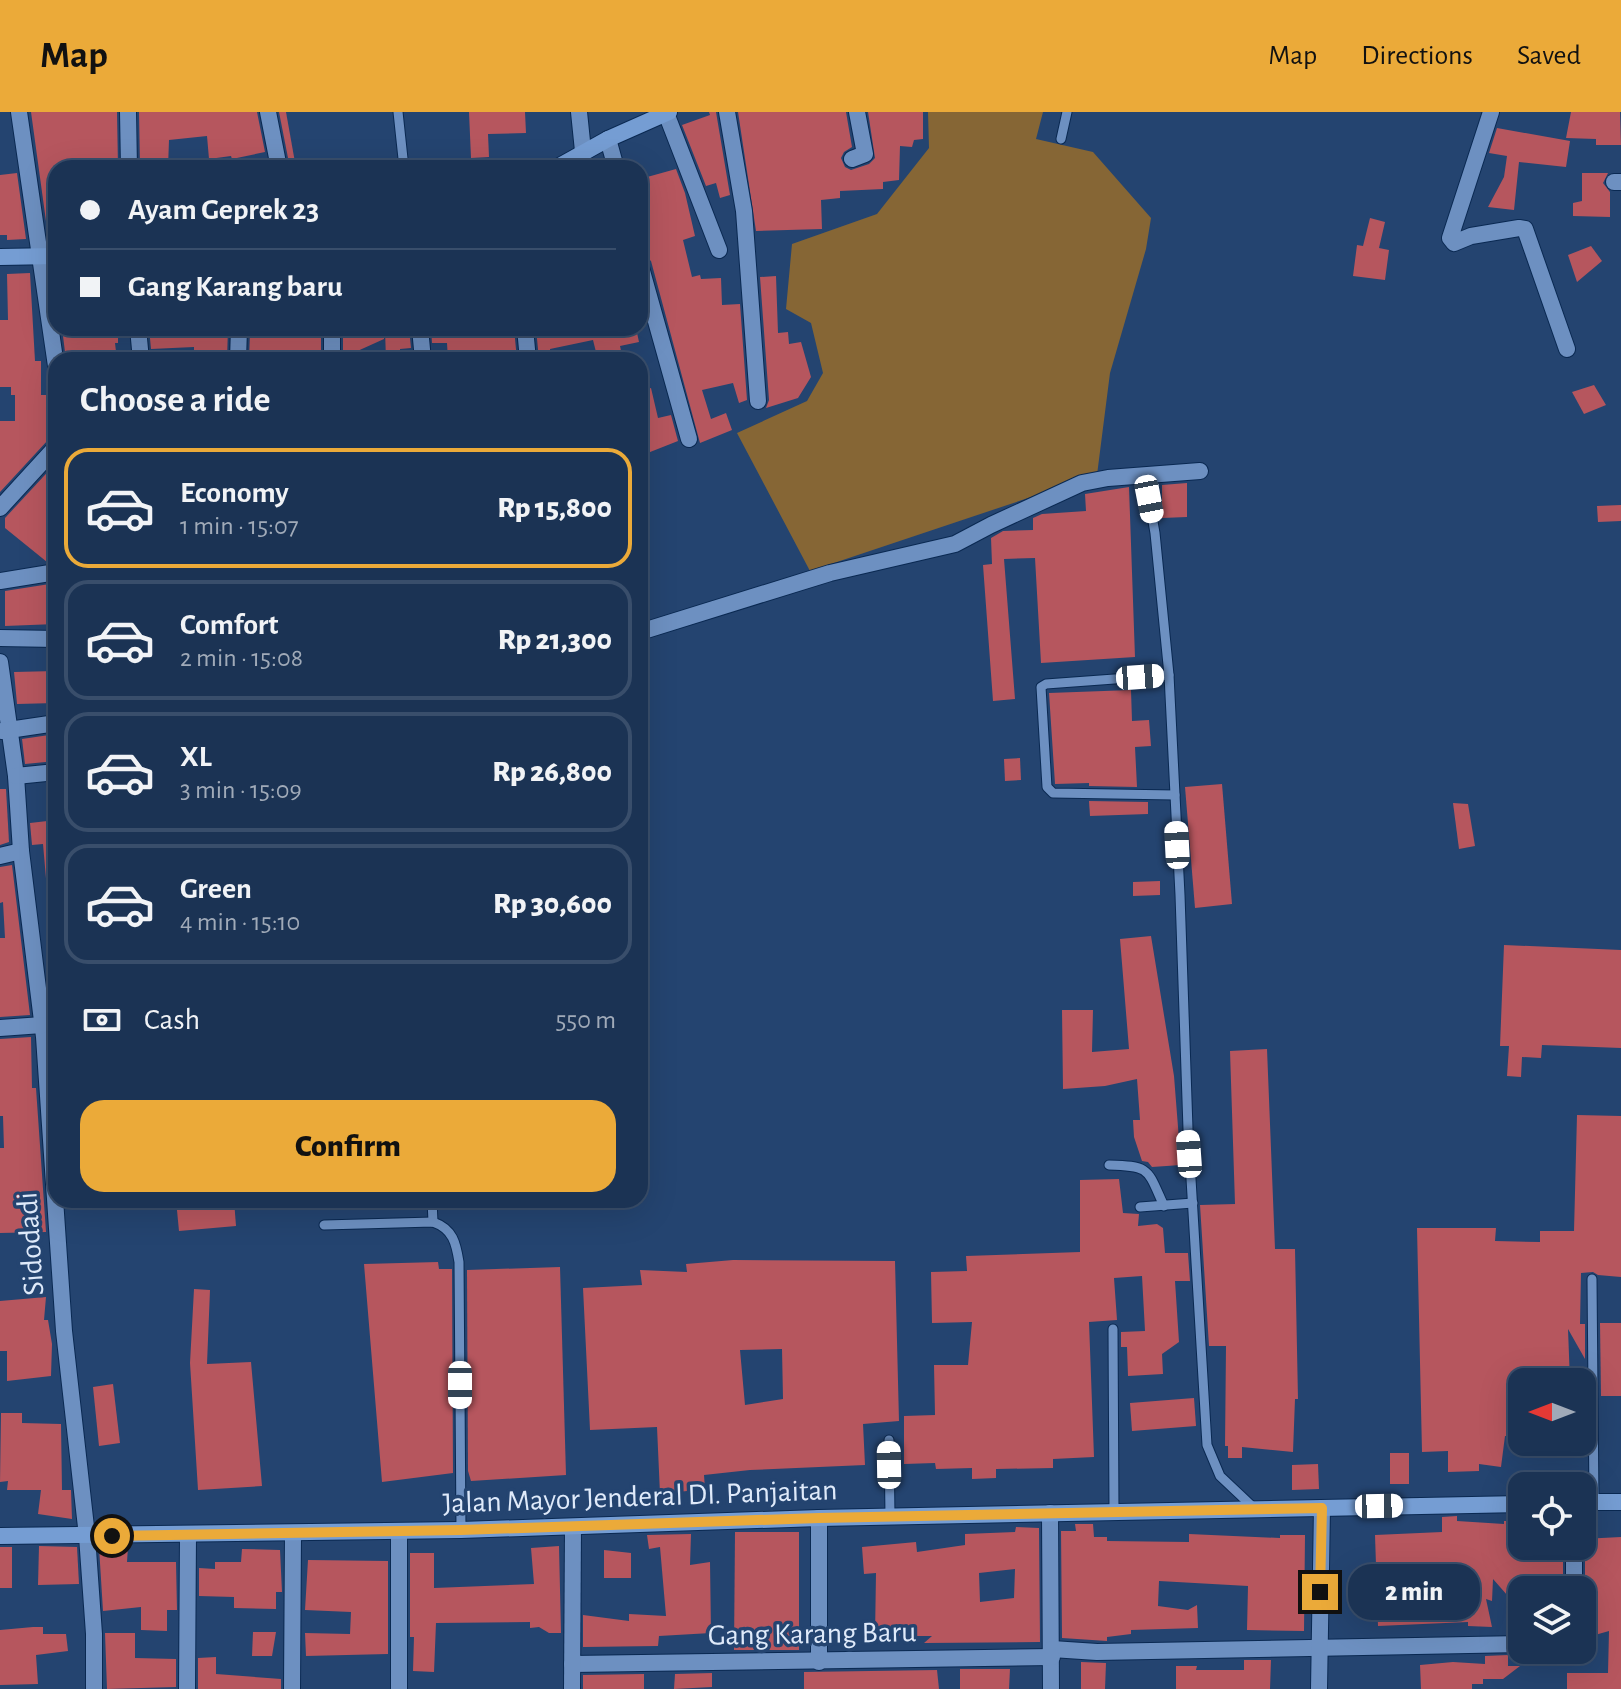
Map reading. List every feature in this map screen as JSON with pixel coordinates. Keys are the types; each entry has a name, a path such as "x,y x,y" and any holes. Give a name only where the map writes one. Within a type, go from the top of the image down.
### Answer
{"street":[{"path":"0,257 48,256 19,112"},
{"path":"128,112 129,160"},
{"path":"268,112 277,160"},
{"path":"579,112 583,151"},
{"path":"727,112 744,211 758,401"},
{"path":"852,159 865,154 857,112"},
{"path":"1491,112 1450,238 1454,243 1471,236 1525,229 1567,349"},
{"path":"569,160 668,113 719,250"},
{"path":"608,139 614,160"},
{"path":"648,293 689,439"},
{"path":"0,508 48,456"},
{"path":"648,630 830,573 955,544 1082,483 1200,471"},
{"path":"0,581 48,573"},
{"path":"0,638 48,639"},
{"name":"Sidodadi","path":"0,662 5,730 16,776 48,1108"},
{"path":"5,730 48,724"},
{"path":"16,776 48,773"},
{"path":"0,856 21,851"},
{"path":"0,1028 42,1025"},
{"name":"Sidodadi","path":"55,1208 64,1331 87,1536 94,1634 94,1689"},
{"path":"1596,1502 1621,1502"},
{"name":"Jalan Mayor Jenderal DI. Panjaitan","path":"0,1536 399,1532 890,1516 1508,1504"},
{"path":"1319,1689 1322,1508"},
{"path":"1050,1513 1051,1689"},
{"path":"819,1518 819,1662"},
{"path":"572,1689 573,1527"},
{"path":"399,1532 399,1689"},
{"path":"292,1689 293,1534"},
{"path":"187,1689 188,1535"},
{"path":"1052,1653 1508,1644"},
{"name":"Gang Karang Baru","path":"572,1664 819,1662 1052,1653"}],"lane":[{"path":"398,112 403,160"},
{"path":"1061,139 1067,112"},
{"path":"1149,499 1169,675 1207,1445 1220,1476 1255,1509"},
{"path":"1169,675 1046,684 1041,687 1047,787 1053,793 1175,795"},
{"path":"1109,1165 1143,1168 1164,1206"},
{"path":"1140,1207 1193,1203"},
{"path":"432,1208 433,1222"},
{"path":"324,1225 433,1222 451,1233 459,1262 461,1530"},
{"path":"1589,1472 1592,1279"},
{"path":"1113,1329 1114,1512"},
{"path":"889,1440 890,1516"}],"shaded area":[{"path":"928,112 1043,112 1036,139 1093,152 1151,218 1146,249 1110,373 1097,475 810,571 737,433 807,401 823,373 811,323 786,309 792,244 877,214 929,148"}],"building":[{"path":"31,112 117,112 118,160 48,160 48,236"},
{"path":"139,112 257,112 265,152 232,159 231,156 209,159 207,136 169,140 168,160 140,160"},
{"path":"279,112 286,112 295,160 288,160"},
{"path":"469,112 525,112 526,133 488,134 489,157 471,158"},
{"path":"709,112 716,112 730,195 720,198 716,183 706,186 682,125 710,115"},
{"path":"738,112 846,112 852,147 841,158 845,167 851,170 869,164 875,158 868,112 923,112 923,139 914,140 912,147 900,146 899,180 883,182 883,189 840,191 840,198 821,200 822,229 756,231"},
{"path":"1571,112 1620,112 1621,145 1596,145 1596,139 1566,138"},
{"path":"1497,128 1570,141 1566,167 1519,162 1514,210 1488,207 1504,177 1507,156 1489,153"},
{"path":"676,169 695,236 683,240 692,277 721,278 722,305 740,304 747,400 739,403 733,383 702,390 711,419 726,413 732,430 700,443 648,258 648,177"},
{"path":"17,173 26,239 7,240 7,235 0,235 0,175"},
{"path":"1582,173 1608,173 1603,183 1610,192 1610,217 1573,216 1573,203 1582,201"},
{"path":"1370,218 1385,222 1379,248 1389,250 1385,280 1353,276 1357,245 1363,246"},
{"path":"1591,246 1602,261 1577,282 1568,255"},
{"path":"30,273 35,361 41,361 41,395 47,395 48,440 0,492 0,421 15,421 15,395 11,395 11,387 0,387 0,320 8,320 7,274"},
{"path":"776,276 778,333 788,332 789,344 801,342 811,377 798,398 766,408 769,400 760,277"},
{"path":"63,336 118,336 116,352 65,352"},
{"path":"150,336 228,336 227,352 194,352 194,347 151,349"},
{"path":"250,336 321,336 321,352 249,352"},
{"path":"343,336 384,336 384,339 355,352 343,352"},
{"path":"385,336 410,336 411,348 386,352"},
{"path":"432,336 515,336 516,352 448,352 447,343 432,343"},
{"path":"537,336 638,336 639,342 620,346 621,352 596,352 593,340 550,349 550,352 538,352"},
{"path":"1594,385 1606,405 1584,414 1572,392"},
{"path":"651,388 658,418 671,415 678,441 648,453 648,389"},
{"path":"48,472 48,562 5,528 5,518"},
{"path":"1187,483 1187,517 1162,518 1162,485"},
{"path":"1129,487 1135,657 1041,663 1035,558 1004,559 1015,699 993,701 983,565 992,564 991,538 1003,531 1033,530 1033,518 1042,514 1086,511 1085,494"},
{"path":"1621,505 1621,521 1598,522 1597,506"},
{"path":"48,584 48,624 5,626 5,591"},
{"path":"48,671 48,703 17,704 14,672"},
{"path":"1131,690 1132,721 1149,720 1151,746 1135,747 1137,787 1055,784 1049,693"},
{"path":"48,735 48,762 25,764 22,739"},
{"path":"1020,758 1021,780 1005,781 1004,759"},
{"path":"1222,784 1232,904 1195,908 1185,787"},
{"path":"0,789 6,789 9,842 0,845"},
{"path":"1089,801 1148,802 1148,814 1090,816"},
{"path":"1453,803 1468,804 1475,846 1459,849"},
{"path":"48,821 48,890 43,844 32,845 30,823"},
{"path":"12,865 30,1015 0,1017 0,938 5,938 3,902 0,903 0,867"},
{"path":"1160,881 1160,895 1133,896 1133,882"},
{"path":"1151,936 1174,1076 1181,1165 1152,1167 1142,1161 1134,1137 1133,1120 1140,1120 1137,1079 1105,1086 1063,1089 1062,1010 1093,1010 1092,1052 1129,1049 1120,939"},
{"path":"1504,945 1621,950 1621,1048 1542,1045 1541,1058 1522,1057 1521,1077 1507,1076 1509,1046 1500,1046"},
{"path":"31,1037 32,1088 36,1088 46,1232 0,1233 0,1148 4,1148 3,1116 0,1116 0,1039"},
{"path":"1267,1049 1275,1249 1295,1249 1298,1399 1295,1399 1293,1452 1242,1447 1242,1458 1228,1458 1228,1446 1225,1446 1226,1346 1209,1346 1200,1205 1235,1204 1230,1051"},
{"path":"1577,1115 1621,1116 1621,1277 1581,1273 1580,1324 1585,1324 1585,1359 1568,1329 1569,1368 1508,1368 1508,1436 1505,1436 1501,1467 1479,1464 1479,1471 1448,1472 1448,1451 1422,1452 1417,1228 1496,1228 1495,1241 1540,1242 1540,1231 1574,1231"},
{"path":"1119,1179 1123,1213 1139,1214 1138,1226 1157,1224 1163,1228 1165,1253 1188,1253 1190,1281 1175,1281 1179,1342 1162,1354 1163,1374 1128,1376 1127,1347 1121,1347 1121,1332 1145,1331 1142,1276 1114,1278 1117,1320 1089,1322 1094,1457 1053,1459 1053,1468 996,1469 996,1478 972,1479 972,1468 936,1469 935,1463 904,1464 904,1416 935,1415 934,1365 968,1365 972,1322 932,1323 931,1272 967,1271 966,1256 1080,1252 1080,1180"},
{"path":"177,1208 235,1208 236,1226 179,1231"},
{"path":"733,1260 895,1261 899,1421 863,1424 865,1465 704,1475 705,1489 660,1494 657,1427 590,1430 583,1288 642,1285 640,1270 687,1272 686,1264","holes":["782,1349 783,1399 745,1405 740,1350"]},
{"path":"438,1262 439,1269 452,1269 453,1473 382,1482 364,1264"},
{"path":"560,1267 566,1475 471,1481 468,1471 467,1270"},
{"path":"194,1289 210,1290 207,1364 251,1362 262,1486 198,1490 190,1363"},
{"path":"46,1297 44,1320 48,1320 52,1344 51,1376 7,1381 7,1351 0,1351 0,1301"},
{"path":"1600,1323 1621,1323 1621,1396 1601,1396"},
{"path":"113,1384 120,1443 99,1446 93,1387"},
{"path":"1194,1398 1196,1426 1132,1431 1130,1403"},
{"path":"1,1413 22,1413 22,1423 61,1424 62,1490 71,1490 72,1519 38,1514 41,1490 7,1490 8,1481 0,1482"},
{"path":"1390,1453 1409,1453 1409,1484 1390,1484"},
{"path":"1318,1464 1319,1489 1292,1490 1292,1465"},
{"path":"1457,1516 1457,1521 1504,1524 1508,1521 1508,1560 1563,1560 1563,1576 1508,1576 1508,1596 1493,1579 1492,1601 1486,1599 1492,1627 1468,1626 1468,1622 1378,1626 1375,1535 1442,1532 1442,1517"},
{"path":"1075,1524 1093,1524 1094,1537 1107,1537 1107,1541 1189,1542 1189,1534 1280,1538 1280,1535 1305,1535 1304,1631 1247,1630 1248,1586 1159,1581 1158,1606 1188,1610 1197,1605 1198,1628 1131,1630 1131,1634 1107,1637 1107,1641 1062,1638 1061,1531 1076,1531"},
{"path":"1016,1527 1039,1528 1040,1642 924,1643 932,1636 875,1636 876,1573 864,1574 862,1547 916,1542 917,1552 965,1545 965,1534 1015,1532","holes":["1015,1569 1014,1598 980,1602 979,1573"]},
{"path":"735,1532 799,1532 799,1650 734,1650"},
{"path":"691,1534 690,1565 710,1562 711,1633 659,1636 658,1646 583,1647 583,1615 629,1621 629,1614 666,1616 660,1547 649,1549 647,1535"},
{"path":"1621,1537 1621,1689 1567,1689 1567,1673 1608,1673 1609,1631 1596,1635 1596,1576 1585,1576 1585,1560 1596,1560 1596,1538"},
{"path":"39,1546 77,1547 79,1584 38,1585"},
{"path":"559,1546 561,1633 549,1633 539,1627 530,1628 530,1622 436,1623 434,1672 413,1671 410,1553 434,1553 434,1588 534,1584 531,1548"},
{"path":"0,1547 12,1547 12,1588 0,1588"},
{"path":"99,1547 128,1547 127,1562 176,1562 177,1610 167,1610 167,1631 141,1630 141,1607 103,1611"},
{"path":"242,1549 280,1550 282,1592 276,1592 276,1609 234,1608 234,1597 199,1596 199,1568 215,1569 215,1562 241,1562"},
{"path":"604,1550 631,1553 631,1578 604,1578"},
{"path":"308,1560 388,1561 388,1654 306,1656 305,1633 350,1634 351,1612 305,1610"},
{"path":"43,1627 43,1634 66,1634 68,1651 36,1655 38,1684 0,1685 0,1630"},
{"path":"253,1632 276,1632 272,1656 252,1656"},
{"path":"105,1633 135,1633 135,1658 176,1659 176,1687 107,1689"},
{"path":"1508,1655 1508,1666 1520,1666 1503,1679 1483,1679 1483,1684 1472,1684 1472,1689 1421,1689 1420,1665 1453,1662 1485,1664 1485,1656"},
{"path":"216,1657 216,1674 281,1679 281,1689 198,1689 198,1658"},
{"path":"1244,1660 1271,1660 1270,1689 1176,1689 1176,1666 1197,1666 1196,1670 1244,1670"},
{"path":"1081,1662 1106,1663 1105,1689 1081,1689"},
{"path":"960,1669 1010,1669 1009,1689 960,1689"},
{"path":"937,1670 939,1689 804,1689 804,1672"},
{"path":"712,1673 712,1687 674,1689 675,1674"},
{"path":"644,1674 644,1689 583,1689 583,1675"}],"route":[{"path":"112,1536 1322,1508 1320,1592"}]}
